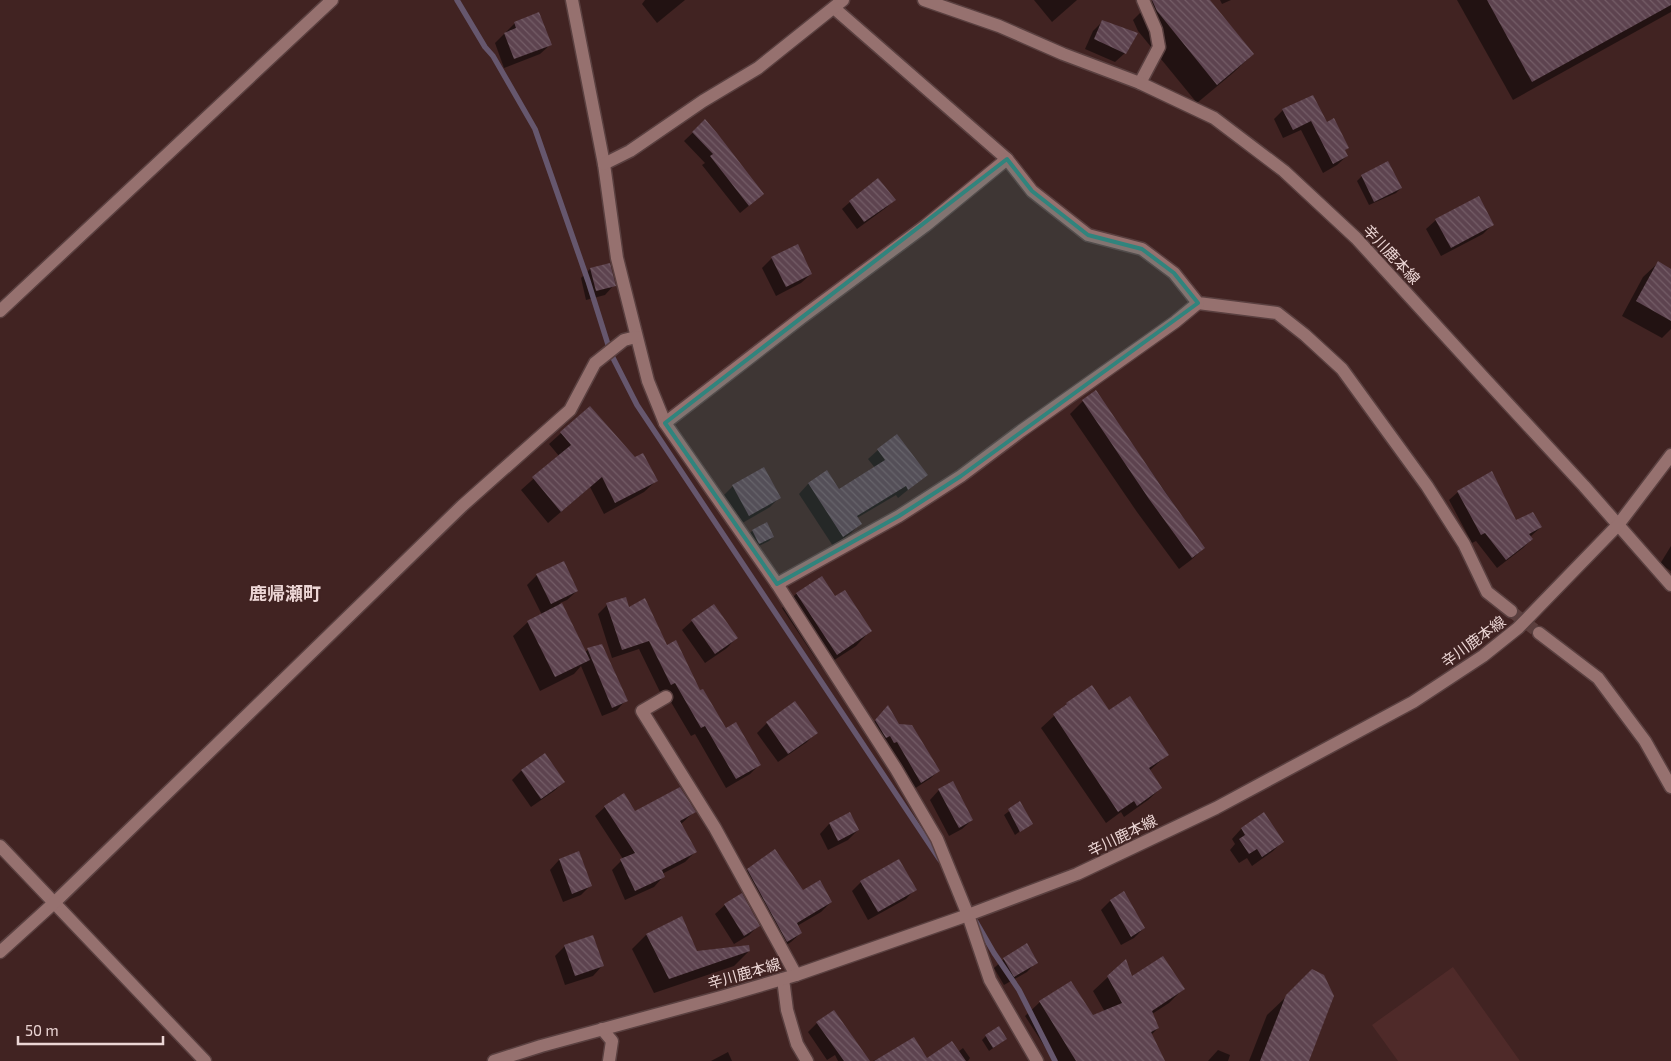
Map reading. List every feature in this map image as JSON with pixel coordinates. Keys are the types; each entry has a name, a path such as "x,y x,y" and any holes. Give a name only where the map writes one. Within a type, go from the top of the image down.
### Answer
{"street":[{"path":"0,311 332,0"},
{"path":"572,0 604,164 617,258 648,381 665,423 776,584 896,769 937,839 968,915 990,980 1037,1061"},
{"name":"辛川鹿本線","path":"494,1061 796,975 968,915 1077,874 1216,808 1413,702 1483,656 1518,628 1618,525 1356,238 1284,171 1214,118 1140,83 1063,54 999,26 924,0"},
{"path":"1140,83 1159,47 1156,30 1143,0"},
{"path":"604,164 630,151 703,101 758,68 839,4 1007,159 1032,191 1088,235 1142,249 1174,273 1198,303 1277,313 1305,335 1342,369 1427,486 1464,544 1487,592 1511,611"},
{"path":"665,423 800,318 925,226 1007,159"},
{"path":"776,584 899,516 961,476 1175,322 1198,303"},
{"path":"0,952 54,903 462,506 570,410 595,363 624,340 636,337"},
{"path":"1671,455 1618,525 1671,585"},
{"path":"1539,633 1598,678 1645,741 1671,787"},
{"path":"666,697 642,711 715,828 796,975"},
{"path":"0,846 204,1061"},
{"path":"783,979 787,1010 797,1044 807,1061"},
{"path":"602,1029 612,1041 609,1061"}],"highlighted area":[{"path":"1007,159 1032,191 1088,235 1142,249 1174,273 1198,303 961,476 899,516 777,584 665,423"}],"shaded area":[{"path":"1453,967 1520,1061 1398,1061 1372,1025"}],"building":[{"path":"1152,0 1210,0 1254,54 1217,85 1157,11"},
{"path":"1487,0 1671,0 1671,5 1532,82"},
{"path":"539,12 552,45 514,59 504,33 516,28 514,22"},
{"path":"1102,20 1138,33 1126,54 1094,39"},
{"path":"1313,95 1327,122 1334,118 1349,148 1345,150 1348,156 1333,164 1311,121 1293,130 1282,109"},
{"path":"705,119 764,194 749,206 710,156 713,154 692,132"},
{"path":"1388,161 1402,188 1374,202 1361,175"},
{"path":"878,178 896,200 864,222 849,201"},
{"path":"1479,196 1494,225 1451,248 1435,219"},
{"path":"798,244 812,274 786,287 771,257"},
{"path":"1658,261 1671,269 1671,321 1636,301"},
{"path":"610,263 616,286 596,291 590,268"},
{"path":"1096,390 1205,548 1192,558 1149,499 1082,400"},
{"path":"590,406 635,457 643,453 658,481 615,503 602,477 561,512 532,477 571,445 560,432"},
{"path":"897,434 928,475 908,490 906,486 857,516 862,524 843,537 808,483 827,470 839,489 885,460 877,449"},
{"path":"764,467 781,498 749,516 732,485"},
{"path":"1492,471 1516,520 1533,512 1542,527 1529,534 1533,539 1506,560 1485,533 1481,535 1457,491"},
{"path":"767,522 774,537 759,544 752,530"},
{"path":"564,561 578,591 551,604 536,574"},
{"path":"822,576 835,596 845,590 872,631 837,655 796,593"},
{"path":"626,597 629,607 645,598 667,645 676,640 700,690 703,689 726,728 736,722 761,765 736,779 705,726 701,728 675,683 671,685 649,641 622,650 606,603"},
{"path":"562,603 590,660 555,677 527,621"},
{"path":"714,604 738,638 715,654 691,620"},
{"path":"602,644 628,701 612,708 587,648"},
{"path":"1092,685 1109,710 1130,696 1169,755 1149,768 1162,788 1137,806 1134,801 1118,812 1053,714"},
{"path":"795,701 818,733 788,754 766,722"},
{"path":"888,705 899,724 912,725 940,771 921,783 897,742 894,743 890,736 886,738 875,720"},
{"path":"545,753 565,782 541,799 521,770"},
{"path":"953,781 973,820 959,828 938,789"},
{"path":"680,787 696,812 680,821 697,852 662,870 665,877 635,891 620,859 635,853 604,806 624,793 635,811"},
{"path":"1020,801 1033,824 1020,832 1008,809"},
{"path":"850,812 859,830 838,841 829,823"},
{"path":"1264,812 1284,842 1262,857 1257,849 1249,854 1239,839 1245,835 1241,828"},
{"path":"775,849 803,890 820,880 832,902 797,923 802,933 787,942 747,869"},
{"path":"579,851 592,886 572,894 559,859"},
{"path":"899,859 917,890 878,912 860,881"},
{"path":"1124,891 1145,928 1131,937 1110,900"},
{"path":"742,893 760,926 744,936 724,904"},
{"path":"682,916 697,951 749,945 750,951 669,979 646,934"},
{"path":"593,935 604,966 575,976 564,945"},
{"path":"1027,943 1038,963 1014,977 1003,958"},
{"path":"1163,956 1185,989 1152,1011 1159,1028 1151,1032 1165,1061 1076,1061 1039,1001 1071,981 1093,1015 1122,1003 1107,976 1126,959 1132,976"},
{"path":"1312,969 1324,975 1334,996 1309,1061 1260,1061 1286,995"},
{"path":"834,1010 870,1061 844,1061 816,1022"},
{"path":"999,1026 1007,1039 993,1048 985,1035"},
{"path":"914,1037 927,1058 952,1041 966,1061 874,1061"}],"waterway":[{"path":"457,0 485,47 493,56 535,129 588,281 611,354 637,405 940,860"},
{"path":"975,920 1019,990 1055,1061"}],"tunnel":[{"path":"1511,611 1539,633"}],"district":[{"name":"鹿帰瀬町","path":"285,593"}]}
